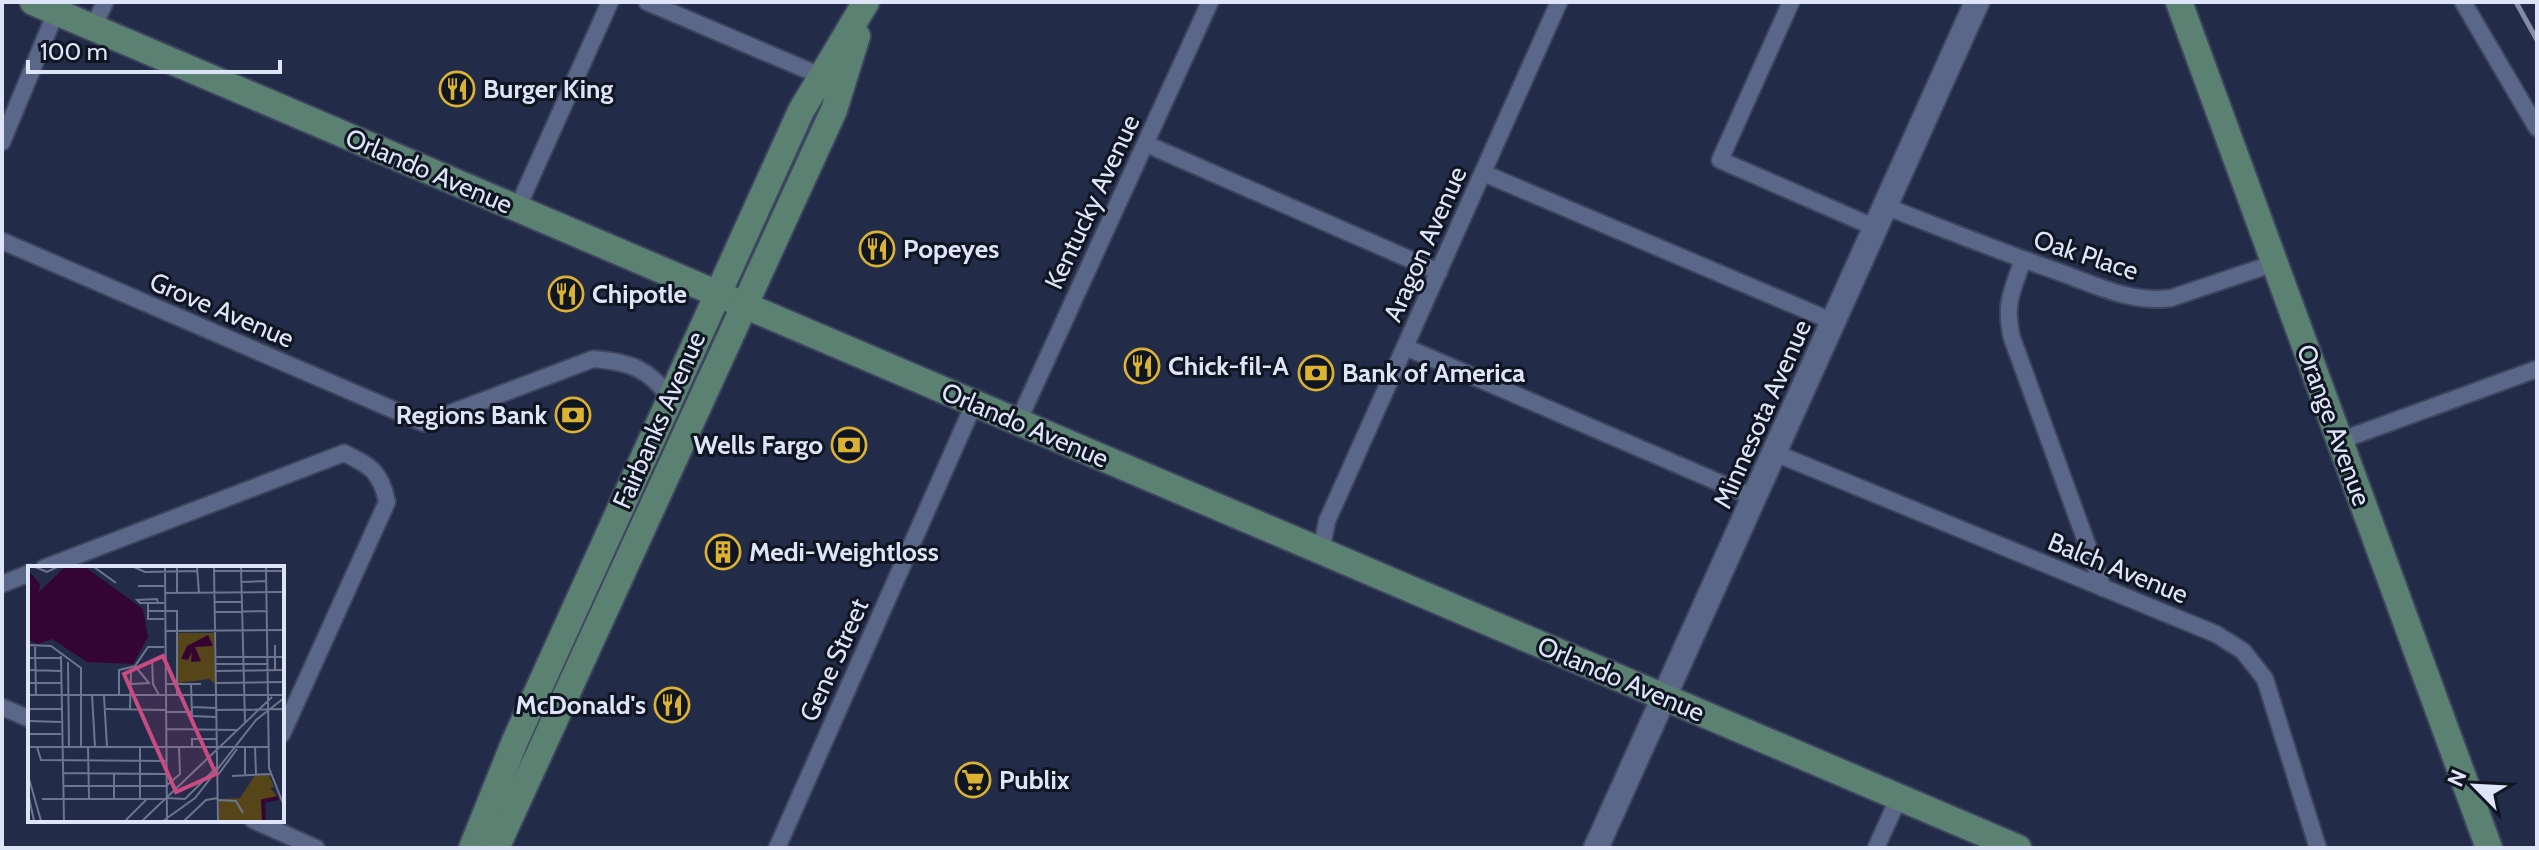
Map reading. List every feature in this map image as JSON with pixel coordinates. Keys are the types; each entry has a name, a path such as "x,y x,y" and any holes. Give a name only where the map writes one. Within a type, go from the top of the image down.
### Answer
{"main road":[{"name":"Fairbanks Avenue","path":"472,848 515,741 801,111 867,2"},
{"name":"Fairbanks Avenue","path":"496,848 834,110 867,2"},
{"name":"Orange Avenue","path":"2179,2 2489,848"},
{"name":"Orlando Avenue","path":"44,7 2018,848"}],"street":[{"path":"93,28 105,2"},
{"path":"517,209 610,2"},
{"path":"647,2 821,76"},
{"name":"Kentucky Avenue","path":"1018,422 1210,2"},
{"name":"Aragon Avenue","path":"1321,551 1327,521 1559,2"},
{"name":"Oak Place","path":"1791,2 1720,160 1882,217 2127,296 2157,300 2171,298 2275,263"},
{"name":"Minnesota Avenue","path":"1596,848 1977,2"},
{"path":"2463,2 2537,128"},
{"path":"2,142 44,7"},
{"path":"1146,144 1439,272"},
{"path":"1483,173 1834,322"},
{"name":"Grove Avenue","path":"2,241 424,423 593,359 618,361 644,370 670,398"},
{"path":"2023,260 2008,299 2009,327 2103,588"},
{"path":"1405,347 1755,498"},
{"path":"2339,441 2537,369"},
{"name":"Gene Street","path":"777,848 974,404"},
{"path":"49,566 344,453 374,471 383,484 387,502 284,730"},
{"name":"Balch Avenue","path":"1775,453 2216,634 2243,651 2265,679 2318,848"},
{"path":"2,584 28,574"},
{"path":"2,707 28,718"},
{"path":"1876,848 1899,797"},
{"path":"258,822 316,848"}],"railway":[{"path":"2516,2 2537,40"}],"place":[{"name":"Burger King","path":"457,89"},
{"name":"Popeyes","path":"877,249"},
{"name":"Chipotle","path":"566,294"},
{"name":"Chick-fil-A","path":"1142,366"},
{"name":"Bank of America","path":"1316,373"},
{"name":"Regions Bank","path":"573,415"},
{"name":"Wells Fargo","path":"849,445"},
{"name":"Medi-Weightloss","path":"723,552"},
{"name":"McDonald's","path":"672,705"},
{"name":"Publix","path":"973,780"}]}
